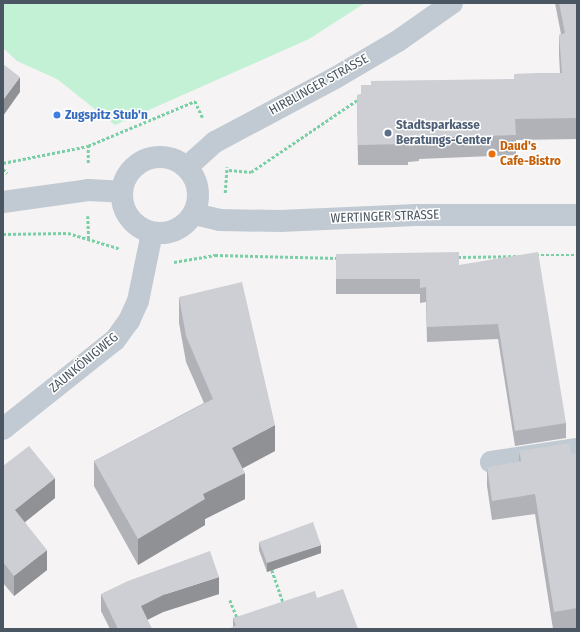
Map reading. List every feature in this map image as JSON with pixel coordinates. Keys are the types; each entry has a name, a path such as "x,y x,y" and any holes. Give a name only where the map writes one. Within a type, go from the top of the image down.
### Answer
{"street":[{"name":"HIRBLINGER STRASSE","path":"187,167 215,142 341,74 398,41 452,3"},
{"path":"164,157 187,167 194,177 199,190 198,202 194,214 185,224 174,231 152,233 133,222 127,214 122,192 130,172 151,158 164,157"},
{"path":"3,202 88,190 122,192"},
{"name":"WERTINGER STRASSE","path":"194,214 220,220 280,221 416,215 577,215"},
{"name":"ZAUNKÖNIGWEG","path":"3,430 115,340 129,321 138,301 152,233"},
{"path":"491,462 577,449"}],"path":[{"path":"3,163 88,146 195,101 215,142"},
{"path":"3,234 68,233 148,258 173,262 215,255 291,259 347,258"},
{"path":"450,257 577,255"},
{"path":"272,570 285,607"},
{"path":"230,600 239,624"},
{"path":"278,609 290,605"}],"green space":[{"path":"3,3 365,3 309,39 115,125 57,79 17,61 3,48"}],"building":[{"path":"559,3 577,3 577,118 515,119 516,135 419,138 419,141 408,141 408,144 358,145 357,95 361,94 361,85 371,85 371,81 514,79 514,74 562,73 559,35 565,33"},
{"path":"3,64 20,77 3,100"},
{"path":"459,252 459,265 538,252 566,423 515,431 498,324 427,327 426,287 420,288 420,279 336,279 336,254"},
{"path":"242,282 275,425 232,448 245,473 203,494 205,499 138,539 94,461 213,399 186,336 179,297"},
{"path":"570,443 571,454 576,453 577,460 577,608 554,612 535,494 492,501 487,467 521,461 519,451"},
{"path":"29,446 55,478 15,510 47,550 14,576 3,562 3,466"},
{"path":"313,522 321,545 267,563 259,542"},
{"path":"210,551 219,577 163,595 141,606 152,629 118,629 101,594 128,581"},
{"path":"343,589 358,629 227,629 236,626 233,618 315,591 317,598"}],"place":[{"name":"Zugspitz Stub'n","path":"57,115"},
{"name":"Stadtsparkasse Beratungs-Center","path":"388,133"},
{"name":"Daud's Cafe-Bistro","path":"492,154"}]}
